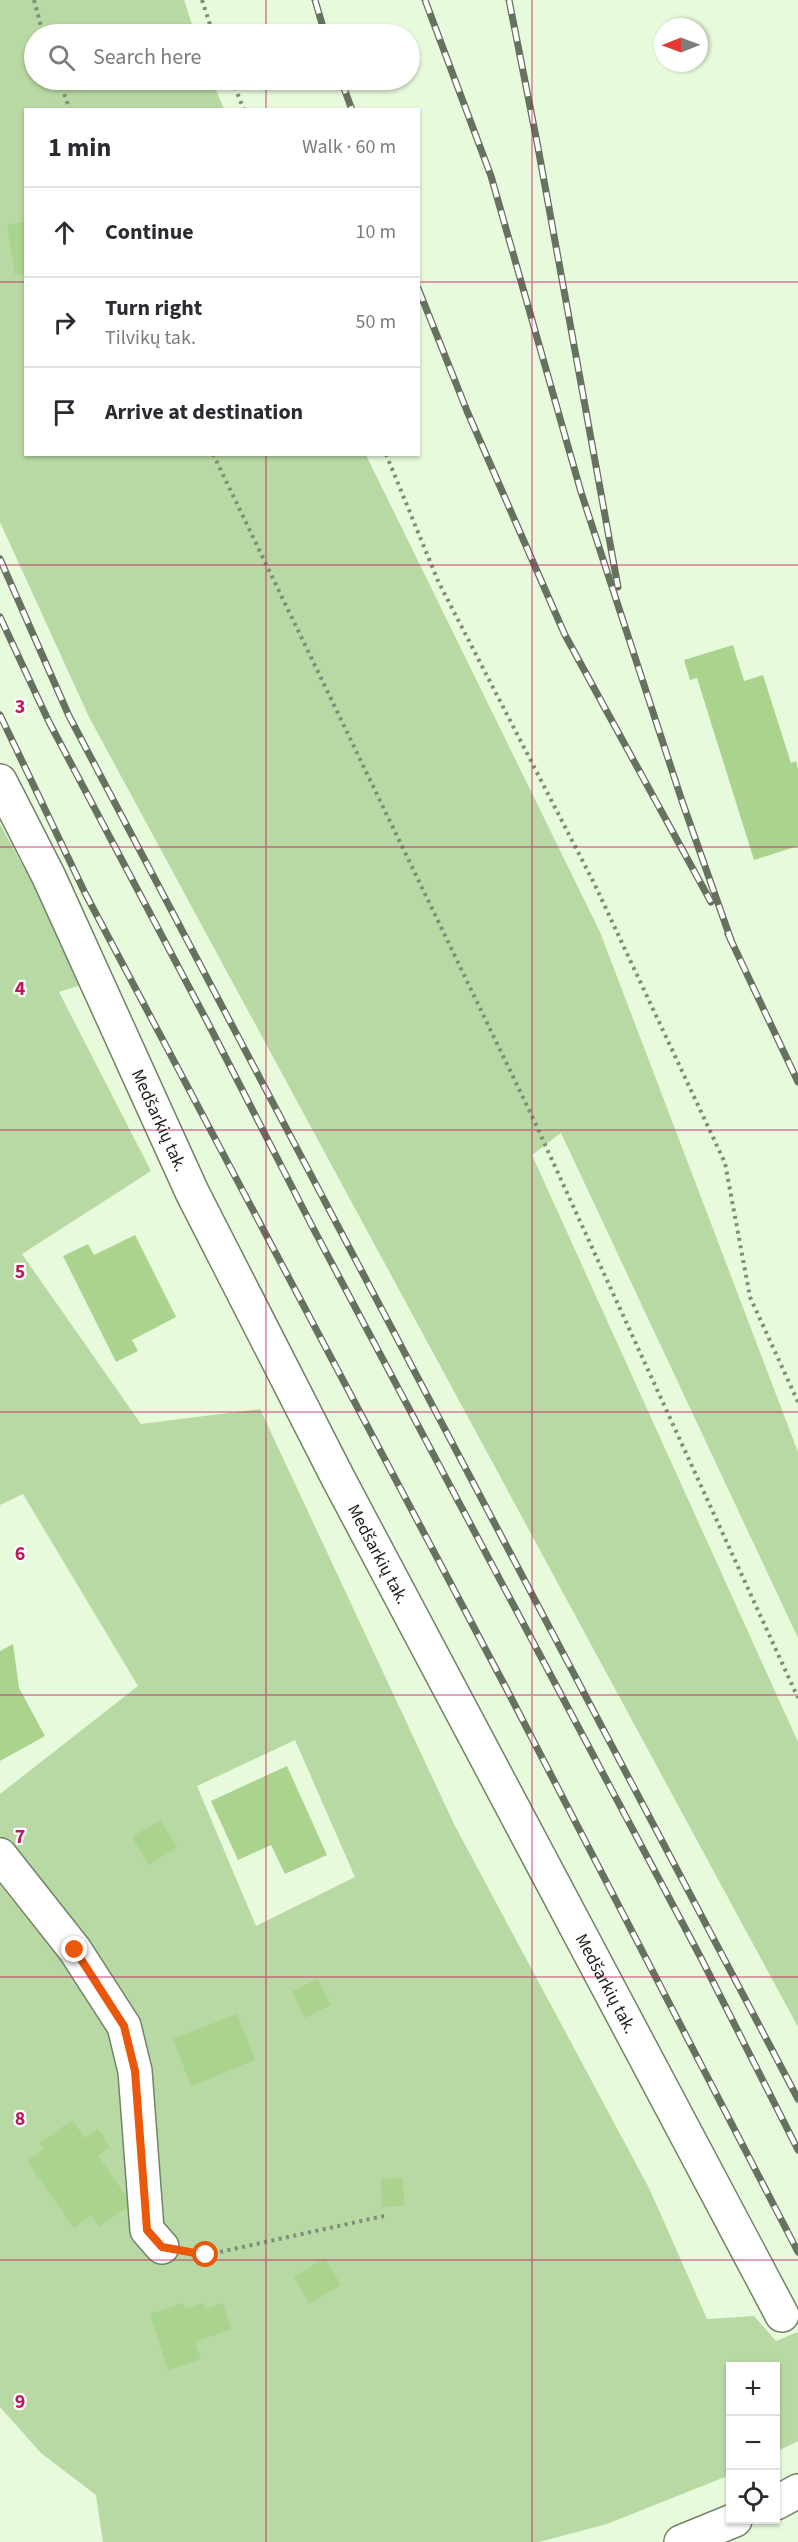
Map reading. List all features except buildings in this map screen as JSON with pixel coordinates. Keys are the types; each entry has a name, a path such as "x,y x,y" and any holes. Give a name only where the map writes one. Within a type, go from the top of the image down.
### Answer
{"street":[{"name":"Medšarkių tak.","path":"0,781 49,877 192,1192 332,1468 782,2315"},
{"path":"0,1855 75,1950 124,2026 135,2071 147,2230 162,2247"},
{"path":"780,2501 798,2491"},
{"path":"681,2542 726,2524"}],"path":[{"path":"34,0 40,24"},
{"path":"202,0 210,24"},
{"path":"63,90 69,108"},
{"path":"236,90 243,108"},
{"path":"214,456 531,1114 798,1698"},
{"path":"387,456 438,580 594,883 725,1163 750,1297 798,1402"},
{"path":"162,2247 206,2255 384,2216"}],"green space":[{"path":"0,0 184,0 192,24 24,24 24,90 216,90 224,108 24,108 24,456 366,456 600,932 798,1452 798,1638 561,1133 532,1155 798,1742 798,2027 89,717 0,522"},
{"path":"0,824 87,983 59,992 151,1171 22,1254 141,1424 260,1409 455,1826 649,2188 707,2319 754,2316 776,2341 798,2332 798,2441 780,2450 780,2362 726,2362 726,2477 607,2524 539,2542 103,2542 96,2495 41,2453 0,2407 0,1794 138,1686 23,1494 0,1505","holes":["295,1740 355,1877 256,1926 197,1786"]}],"railway":[{"path":"315,0 322,24"},
{"path":"425,0 491,176 581,492 682,801 731,940"},
{"path":"509,0 618,587"},
{"path":"345,90 351,108"},
{"path":"420,293 467,411 565,635 711,902"},
{"path":"0,559 69,716 798,2099"},
{"path":"0,617 49,722 312,1226 701,1958 798,2150"},
{"path":"0,715 85,893 505,1686 798,2252"},
{"path":"728,934 798,1082"}],"route":[{"path":"75,1950 124,2026 135,2071 147,2230 162,2247 206,2255"}]}
